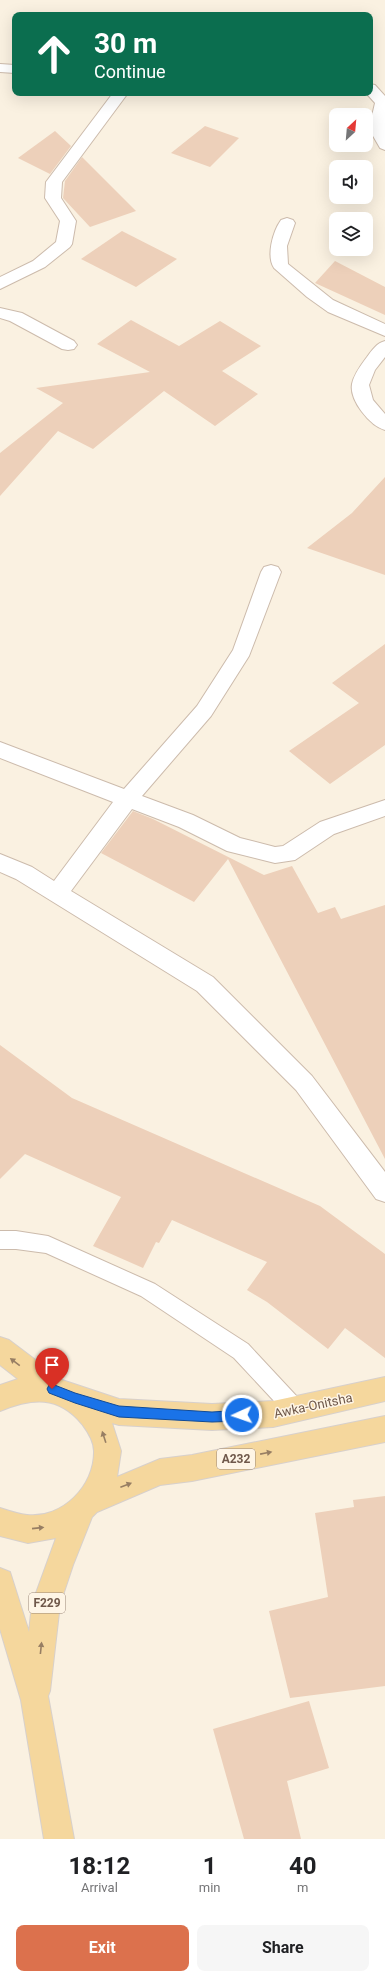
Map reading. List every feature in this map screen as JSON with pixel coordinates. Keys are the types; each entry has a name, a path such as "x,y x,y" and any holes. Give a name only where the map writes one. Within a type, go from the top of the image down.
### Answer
{"main road":[{"path":"0,1350 90,1411 100,1426 106,1445 107,1464 102,1483 86,1506 61,1524 37,1530 13,1528 0,1522"},
{"path":"0,1398 27,1389 64,1394"},
{"name":"Awka-Onitsha","path":"64,1394 119,1412 212,1417 273,1414 385,1390"},
{"name":"A232","path":"86,1506 120,1487 160,1472 192,1468 385,1429"},
{"name":"F229","path":"35,1700 46,1604 59,1565 86,1506"},
{"name":"F229","path":"1,1587 35,1700 59,1839"}],"street":[{"path":"0,68 12,69"},
{"path":"373,91 383,103 377,129 385,145"},
{"path":"0,284 39,264 64,244 68,221 53,198 54,182 119,96"},
{"path":"287,223 279,246 280,265 297,281 334,308 374,323 385,331"},
{"path":"0,313 16,317 68,345"},
{"path":"385,346 360,378 360,394 370,411 385,424"},
{"path":"57,893 128,798 204,711 242,651 271,572"},
{"path":"0,750 186,821 235,845 275,855 288,854 327,828 385,808"},
{"path":"0,863 24,873 205,984 304,1083 385,1191"}],"lane":[{"path":"0,1240 16,1240 48,1245 148,1290 241,1351 295,1409"}],"building":[{"path":"205,126 239,138 210,167 171,153"},
{"path":"55,131 71,146 50,174 18,158"},
{"path":"82,157 136,211 90,227 63,198 65,181"},
{"path":"122,231 177,259 136,287 81,259"},
{"path":"335,261 385,287 385,315 315,283"},
{"path":"131,320 179,346 220,321 261,346 222,371 258,394 215,426 164,391 93,449 58,431 0,496 0,453 63,403 36,388 150,372 97,344"},
{"path":"385,477 385,575 307,548 352,513"},
{"path":"385,644 385,745 330,784 289,751 359,703 332,683"},
{"path":"133,811 153,819 264,875 292,866 318,913 335,907 341,919 385,905 385,1159 228,859 194,902 101,853"},
{"path":"0,1045 72,1098 320,1206 385,1254 385,1358 345,1328 328,1349 267,1302 247,1290 267,1262 172,1220 159,1243 156,1242 143,1268 93,1246 121,1197 25,1154 0,1179"},
{"path":"385,1496 385,1686 290,1698 269,1611 328,1597 315,1513 354,1507 353,1500"},
{"path":"309,1701 329,1768 287,1781 301,1839 244,1839 213,1729"}],"route":[{"path":"52,1389 119,1412 212,1417 242,1415"}]}
